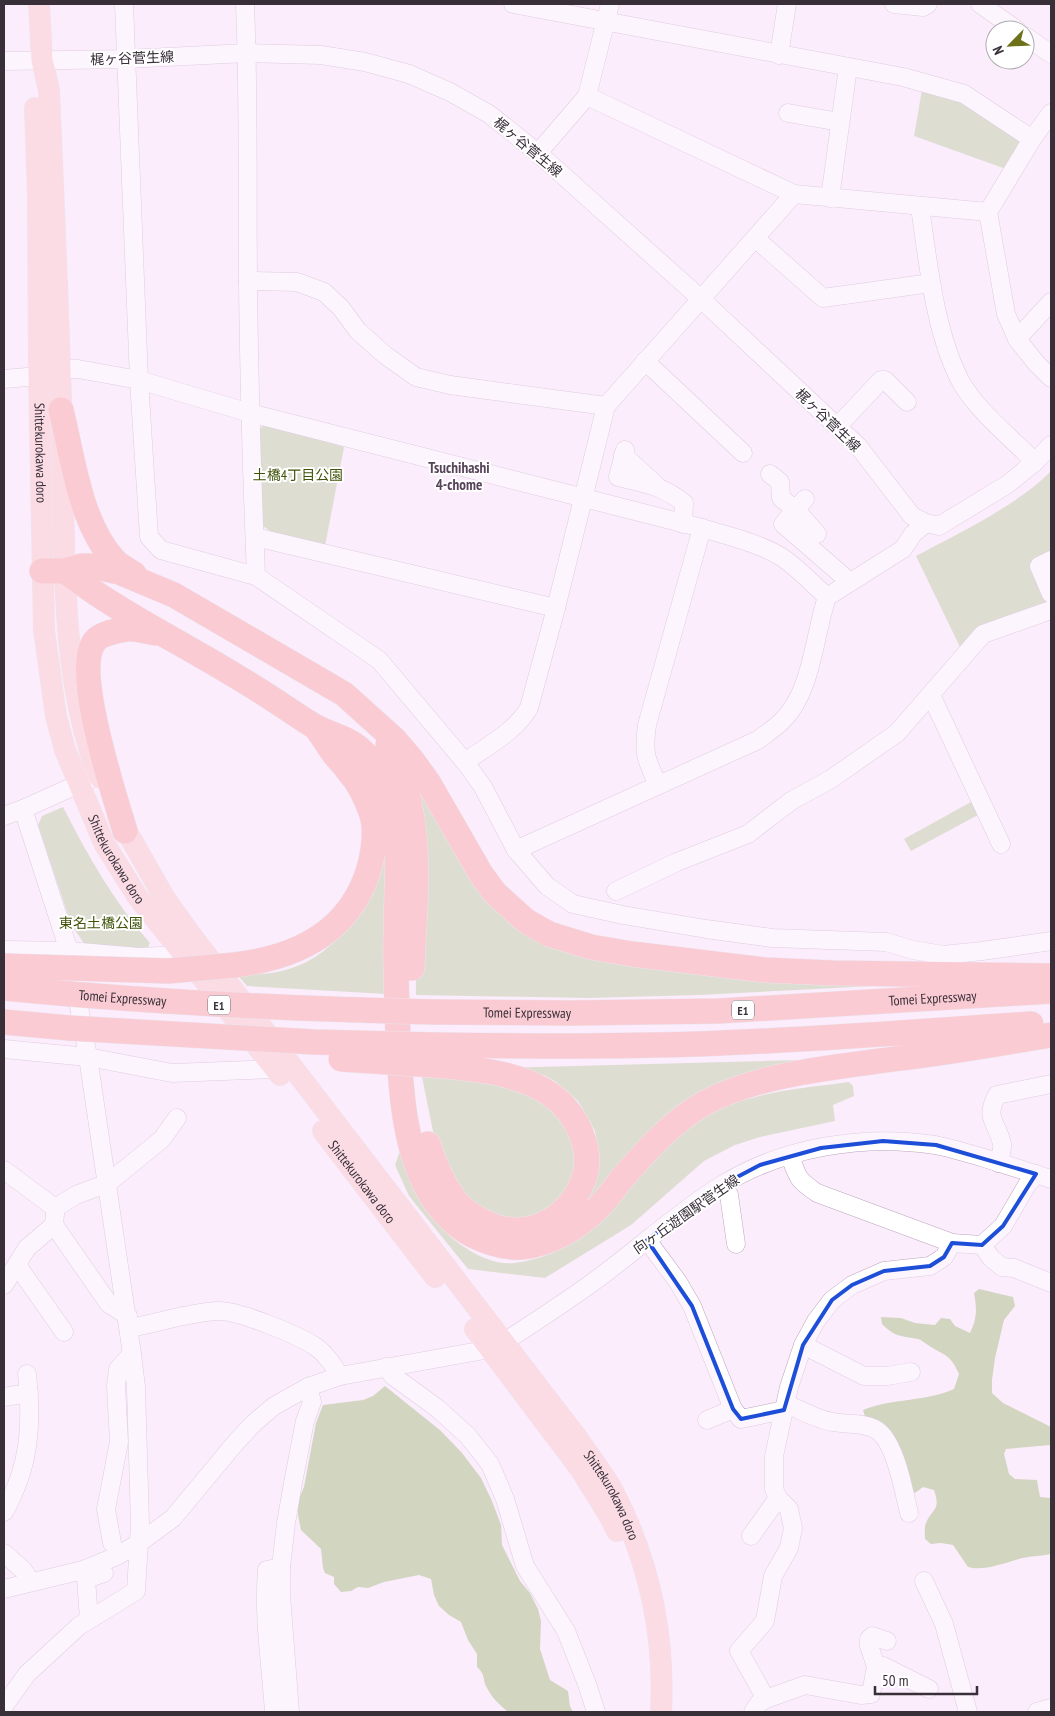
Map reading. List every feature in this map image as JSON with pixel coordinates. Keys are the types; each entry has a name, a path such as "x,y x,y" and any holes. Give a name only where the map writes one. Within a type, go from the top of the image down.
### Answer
{"highway":[{"path":"61,410 85,509 96,534 116,561 146,583"},
{"path":"54,571 92,566 119,572 146,583 174,595 263,645 344,694 394,739 412,760 428,782 481,874 495,893 526,921 549,934 591,947 624,953 765,970 833,973 1051,976"},
{"path":"54,571 240,678 318,729 343,737 359,747 372,761 382,778 391,804 396,835 398,873 395,978 399,1062 407,1124 416,1163 427,1189 460,1228 482,1240 504,1247 528,1246 548,1240 572,1229 604,1203 623,1177 679,1120 705,1104 741,1088 791,1075 952,1052 1051,1035"},
{"path":"125,832 95,778 87,668 90,649 96,640 127,629 165,634"},
{"path":"367,714 390,749 408,796 412,817 415,854 411,976 416,1083 428,1145 438,1172 455,1200 474,1217 493,1226 513,1231 535,1228 555,1218 572,1200 583,1180 586,1162 584,1143 577,1124 564,1107 551,1095 532,1084 510,1076 478,1070 434,1055"},
{"path":"4,966 168,971 261,962 295,950 320,938 338,922 353,904 366,877 372,856 374,836 372,814 362,791 350,772 334,755 318,729"},
{"name":"Tomei Expressway","path":"4,988 196,1004 293,1009 573,1013 719,1012 1051,991"},
{"path":"4,1022 68,1028 314,1042 434,1055 576,1046 719,1043 838,1037 1051,1023"}],"main road":[{"name":"Shittekurokawa doro","path":"39,4 42,60 49,90 60,369 61,410 54,571"},
{"name":"Shittekurokawa doro","path":"42,60 35,90 38,196 39,376 54,571 69,628 78,710 95,778 104,843 137,896 183,955 497,1345 578,1439 613,1492 637,1544 648,1580 657,1622 661,1658 661,1712"},
{"name":"Shittekurokawa doro","path":"125,832 164,898 497,1345 581,1470 610,1517 626,1551 642,1615 646,1657 646,1712"}],"street":[{"path":"124,4 139,380 149,537 161,550 256,576 379,660 465,762 484,788 516,850 547,886 573,904 623,915 772,938 886,942 913,950 943,954 982,951 1051,941"},
{"path":"245,4 250,414 256,576"},
{"path":"512,4 903,77 964,94 1032,139"},
{"path":"538,154 587,96 607,23 610,4"},
{"path":"779,54 787,4"},
{"path":"894,4 923,7 928,4"},
{"path":"980,4 1003,20"},
{"path":"1035,43 1051,54"},
{"name":"梶ヶ谷菅生線","path":"4,61 127,59 247,53 322,55 366,62 409,74 450,92 489,114 538,154 700,299 858,446 912,516 926,523"},
{"path":"830,198 848,67"},
{"path":"587,96 794,194 988,212"},
{"path":"1051,113 1032,139 988,212 1006,314 1017,339 1051,378"},
{"path":"788,114 840,122"},
{"path":"465,762 515,726 529,708 606,406 794,194"},
{"path":"920,207 931,283 948,354 963,385 982,409 1035,462"},
{"path":"755,238 823,298 931,283"},
{"path":"248,281 297,282 324,292 341,308 358,331 384,355 416,377 450,386 606,406"},
{"path":"1017,339 1051,302"},
{"path":"646,361 743,453"},
{"path":"60,369 78,369 139,380 250,414 702,528 758,545 780,556 827,597"},
{"path":"4,379 39,376"},
{"path":"837,426 881,380 885,380 907,402"},
{"path":"516,850 758,740 783,720 798,700 807,674 827,597 903,549 913,534 926,523 939,526 1008,484 1035,462 1051,445"},
{"path":"624,452 656,485 673,494 684,503 683,524"},
{"path":"770,474 780,482 781,498 801,505 816,536 839,563 850,582"},
{"path":"658,785 646,760 645,742 647,725 702,528"},
{"path":"255,537 556,608"},
{"path":"1051,560 1039,566 1051,594"},
{"path":"616,891 677,862 748,834 791,802 831,779 896,733 983,634 1051,610"},
{"path":"931,695 1001,844"},
{"path":"4,816 23,810 95,778"},
{"path":"4,1706 27,1674 73,1631 89,1619 136,1591 140,1524 138,1446 129,1322 88,1057 69,951 23,810"},
{"path":"4,950 69,951 139,957 183,955"},
{"path":"4,1049 88,1057 172,1074 276,1070"},
{"path":"998,1163 1002,1145 991,1117 992,1106 997,1095 1023,1089 1046,1087 1051,1084"},
{"path":"4,1285 27,1248 76,1195 108,1184 162,1139 177,1118"},
{"name":"向ヶ丘遊園駅菅生線","path":"497,1345 589,1285 722,1185 760,1165 821,1148 884,1141 936,1145 1043,1176"},
{"path":"790,1156 801,1183 817,1193 952,1243 982,1245 1003,1226 1027,1185 1043,1176"},
{"path":"4,1170 55,1216 109,1304 129,1322 221,1311 232,1313 274,1327 317,1347 331,1362 340,1376"},
{"path":"722,1185 729,1195 736,1244"},
{"path":"647,1240 678,1282 692,1306 733,1409 741,1419 785,1407 831,1422 860,1424 876,1429 888,1444 897,1462 909,1513"},
{"path":"766,1699 739,1651 765,1621 773,1576 789,1548 793,1528 789,1509 778,1498 774,1490 774,1456 790,1387 803,1345 816,1321 832,1300 852,1285 884,1271 930,1266 944,1257 952,1243"},
{"path":"982,1245 991,1258 1002,1267 1014,1268 1051,1283"},
{"path":"17,1264 64,1324"},
{"path":"4,1589 83,1570 114,1549 139,1543 173,1518 237,1441 254,1424 274,1406 308,1388 340,1376 497,1345"},
{"path":"803,1345 864,1376 887,1376 911,1372"},
{"path":"89,1619 86,1578 119,1566 106,1510 119,1442 116,1386 118,1369 132,1354"},
{"path":"386,1367 393,1376 437,1408 468,1436 490,1464 506,1499 525,1566 566,1630 596,1712"},
{"path":"4,1512 23,1470 29,1435 29,1393 26,1374"},
{"path":"290,1712 281,1594 281,1567 293,1484 306,1421 312,1402 308,1388"},
{"path":"4,1398 29,1393"},
{"path":"707,1420 733,1409"},
{"path":"751,1536 778,1498"},
{"path":"4,1553 23,1570 31,1582"},
{"path":"274,1712 269,1663 266,1586 267,1570 281,1567"},
{"path":"926,1580 944,1624 964,1709"},
{"path":"754,1712 759,1702 805,1685 861,1695 871,1694 876,1666 869,1646 869,1639 875,1636 886,1641"},
{"path":"876,1666 883,1666 929,1689"},
{"path":"1037,1712 1051,1708"}],"highlighted area":[{"path":"883,1141 936,1145 1036,1174 1003,1226 982,1245 952,1243 944,1257 930,1266 884,1271 852,1285 832,1300 803,1345 784,1410 741,1419 733,1409 692,1306 647,1240 722,1185 760,1165 821,1148"}],"green space":[{"path":"922,90 968,105 1019,138 1022,149 1006,169 914,136"},
{"name":"土橋4丁目公園","path":"266,424 344,447 325,546 273,533 263,526 257,430"},
{"path":"1051,471 1051,600 976,628 960,647 916,556 1005,507"},
{"path":"414,776 523,929 874,986 699,995 588,998 416,995"},
{"path":"971,802 978,815 911,851 904,839"},
{"name":"東名土橋公園","path":"63,807 102,878 150,943 147,950 87,948 71,924 38,825 42,816"},
{"path":"386,849 386,994 247,986 235,972 263,974 290,969 303,964 326,949 343,929"},
{"path":"839,1059 718,1092 565,1225 597,1166 598,1147 595,1131 578,1101 556,1082 544,1075 503,1068"},
{"path":"422,1077 473,1081 518,1090 551,1108 570,1134 577,1167 565,1195 544,1213 518,1219 489,1215 462,1196 434,1136"},
{"path":"849,1082 853,1086 854,1096 833,1105 835,1121 760,1137 735,1145 704,1161 631,1225 545,1278 468,1269 409,1196 395,1165 401,1148 427,1209 437,1223 456,1241 479,1256 491,1260 503,1263 526,1261 549,1254 571,1244 591,1231 665,1148 690,1127 709,1115 727,1106 766,1094"},
{"path":"979,1289 1013,1297 1015,1306 1004,1320 995,1358 992,1393 1003,1403 1051,1427 1051,1445 1006,1449 1004,1454 1009,1474 1015,1479 1037,1480 1040,1497 1051,1498 1051,1554 1023,1558 995,1566 974,1568 968,1567 953,1545 931,1544 925,1539 925,1525 937,1502 934,1490 923,1487 915,1493 866,1420 863,1410 885,1403 932,1396 954,1389 959,1374 949,1358 919,1339 898,1335 891,1331 882,1324 881,1317 901,1318 915,1323 935,1325 941,1318 950,1319 955,1326 970,1333 976,1314 974,1293"},
{"path":"385,1386 441,1431 462,1453 481,1478 501,1525 502,1545 520,1581 530,1593 538,1609 541,1621 540,1649 550,1680 568,1691 570,1706 573,1712 508,1712 502,1707 487,1688 483,1675 477,1667 477,1654 468,1640 461,1622 439,1606 434,1595 431,1579 419,1575 384,1582 368,1588 358,1587 351,1591 341,1592 334,1584 334,1577 325,1573 321,1549 301,1530 298,1515 298,1501 304,1487 316,1423 323,1405 363,1400 373,1396"}],"district":[{"name":"Tsuchihashi 4-chome","path":"459,476"}]}
